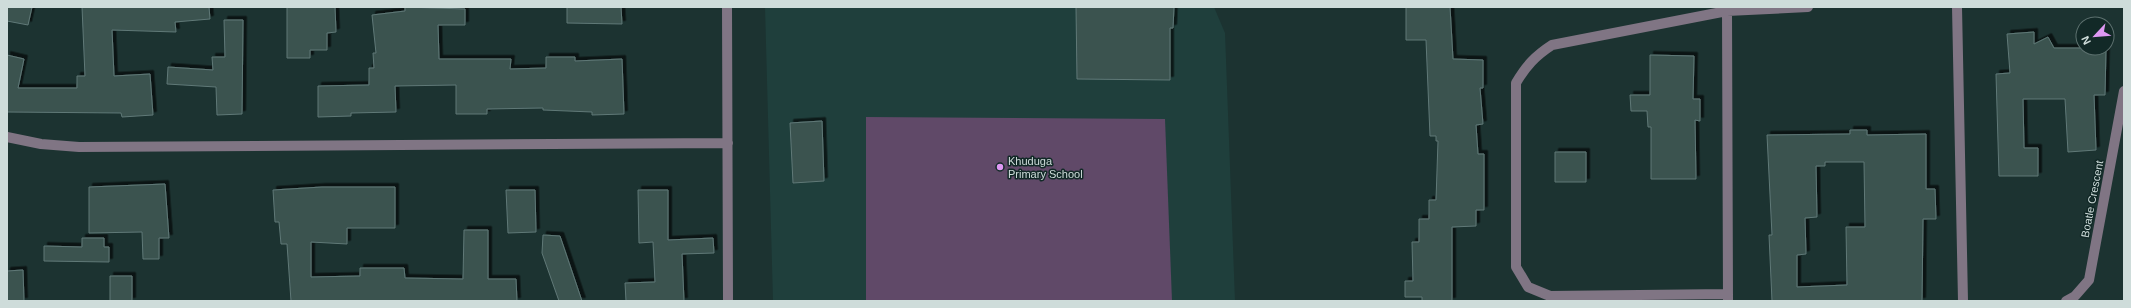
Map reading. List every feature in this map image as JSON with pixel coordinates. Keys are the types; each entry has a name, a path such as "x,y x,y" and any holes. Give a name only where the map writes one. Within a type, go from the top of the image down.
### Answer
{"street":[{"path":"727,7 728,301"},
{"path":"1727,11 1728,297 1550,296 1528,287 1516,267 1516,83 1526,66 1536,55 1552,45 1727,11 1808,7"},
{"path":"1958,7 1963,301"},
{"name":"Boatle Crescent","path":"2066,301 2075,296 2089,280 2124,91"},
{"path":"7,137 41,144 79,146 728,143"}],"shaded area":[{"name":"Khuduga Primary School","path":"765,7 1214,7 1225,33 1235,301 773,301"},
{"path":"866,117 1165,119 1172,301 866,301"}],"building":[{"path":"7,7 32,7 28,25 7,21"},
{"path":"82,7 209,7 210,19 175,22 176,32 112,30 114,76 150,74 153,115 122,117 121,113 7,112 7,55 24,59 18,88 77,88 77,76 85,76"},
{"path":"287,7 335,7 336,32 327,33 327,50 310,50 310,58 287,58"},
{"path":"405,7 465,9 465,25 438,25 439,59 511,59 510,69 546,68 546,57 575,57 575,61 622,59 624,114 592,115 592,112 543,110 543,108 487,109 487,114 456,114 456,85 395,86 396,112 351,113 351,116 318,117 318,86 369,85 369,68 374,68 373,53 376,53 372,15 405,11"},
{"path":"567,7 621,7 622,24 567,23"},
{"path":"1076,7 1174,7 1173,28 1170,28 1170,80 1077,79"},
{"path":"1406,7 1450,7 1453,59 1483,60 1483,88 1480,88 1483,124 1476,125 1478,154 1484,154 1484,210 1476,210 1476,226 1452,227 1452,301 1422,301 1422,297 1405,297 1405,281 1413,281 1412,242 1419,242 1419,219 1429,219 1429,200 1436,200 1438,141 1436,141 1436,136 1430,136 1426,40 1406,40"},
{"path":"224,20 243,20 242,114 217,115 216,87 167,84 168,67 213,70 212,57 225,57"},
{"path":"2034,32 2034,44 2048,37 2054,48 2075,48 2075,56 2106,56 2105,95 2094,95 2096,150 2068,152 2065,99 2023,99 2024,148 2038,148 2038,176 1999,176 1996,74 2010,73 2007,34"},
{"path":"1650,55 1694,56 1693,99 1700,99 1700,121 1695,120 1696,179 1651,179 1651,127 1648,127 1647,111 1631,111 1630,95 1650,95"},
{"path":"822,121 824,181 793,183 790,123"},
{"path":"1850,130 1867,130 1867,135 1926,134 1926,189 1935,189 1936,219 1923,219 1922,301 1772,301 1769,235 1772,235 1767,135 1850,134","holes":["1825,162 1864,162 1865,227 1846,227 1847,285 1797,287 1797,255 1806,254 1805,218 1817,217 1816,166 1825,166"]},
{"path":"1555,152 1586,152 1586,182 1555,182"},
{"path":"165,184 169,238 159,238 159,259 143,259 142,232 89,233 89,187"},
{"path":"322,187 395,187 395,228 347,228 347,244 311,242 311,277 360,276 360,268 404,268 405,278 463,279 464,230 488,230 488,279 516,279 517,301 291,301 287,244 281,244 279,222 275,222 273,190"},
{"path":"506,190 535,190 536,232 508,233"},
{"path":"638,190 668,190 668,240 713,238 714,253 682,254 684,301 626,301 625,283 655,282 653,242 639,243"},
{"path":"543,235 560,236 582,301 559,301 542,253"},
{"path":"82,238 104,238 104,247 109,247 109,262 44,261 44,246 82,247"},
{"path":"23,270 24,301 7,301 7,271"},
{"path":"110,276 132,276 132,301 110,301"}],"place":[{"name":"Khuduga Primary School","path":"1000,167"}]}
